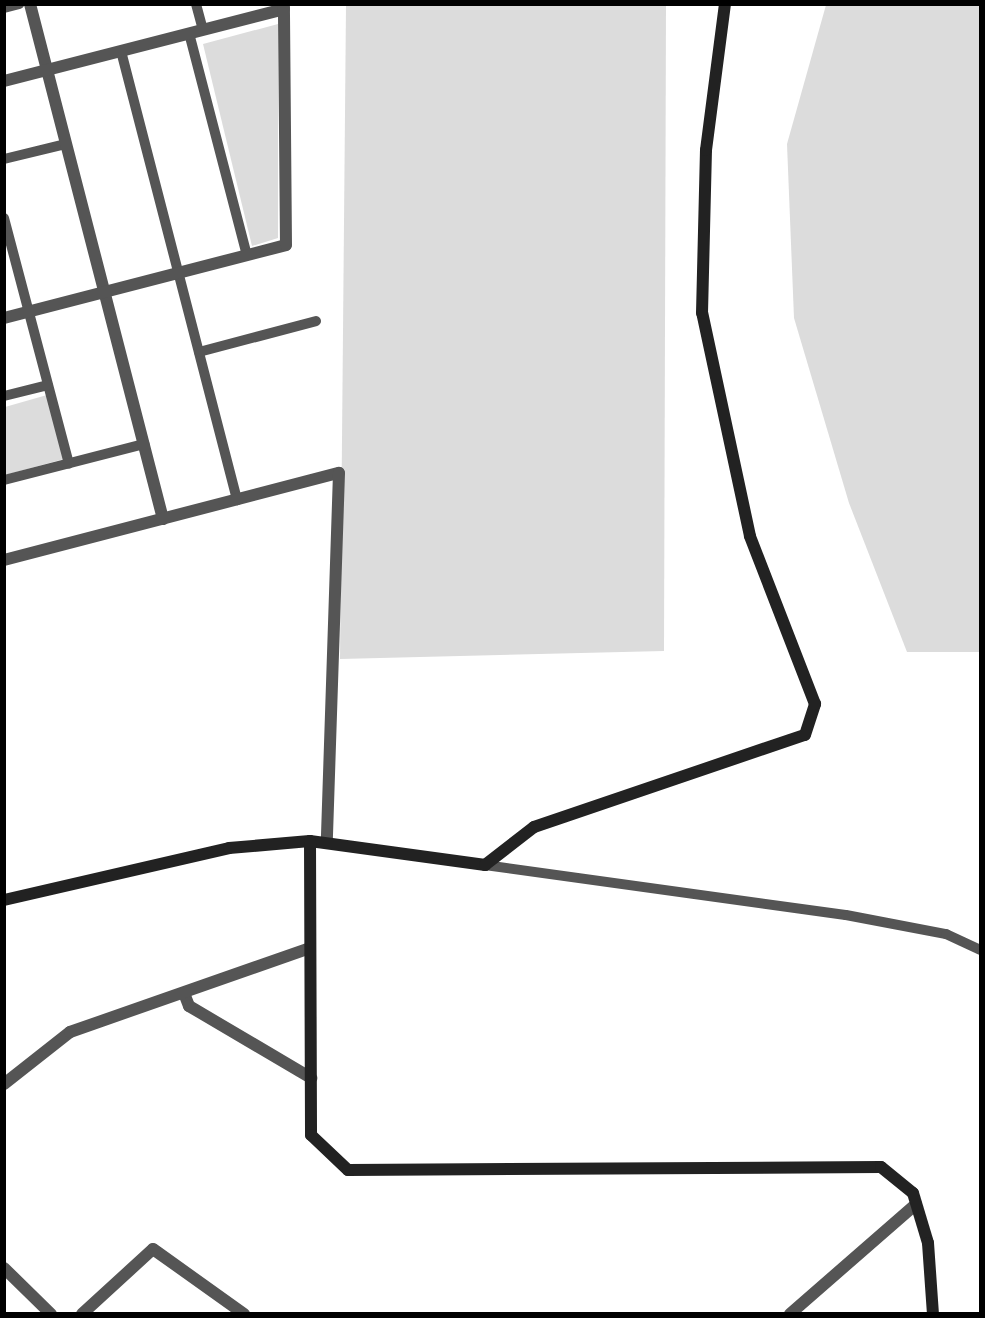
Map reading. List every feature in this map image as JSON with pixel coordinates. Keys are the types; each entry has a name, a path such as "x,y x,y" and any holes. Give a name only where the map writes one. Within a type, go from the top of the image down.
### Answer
{"street":[{"path":"30,4 163,519"},
{"path":"4,900 229,848 310,841 485,865 534,826 805,735 815,704 750,536 702,313 706,150 725,4"},
{"path":"4,81 203,30 279,7 286,245 4,318"},
{"path":"6,556 163,519 339,473 327,843"},
{"path":"310,841 311,1135 348,1170 881,1167 913,1193 928,1243 933,1314"},
{"path":"4,1084 70,1032 184,993 207,979 310,948"},
{"path":"184,993 189,1005 311,1078"},
{"path":"790,1314 916,1204"},
{"path":"82,1314 153,1249 244,1314"},
{"path":"4,1268 51,1314"}],"lane":[{"path":"4,8 20,4"},
{"path":"196,4 203,30"},
{"path":"189,33 247,255"},
{"path":"121,51 237,500"},
{"path":"4,159 66,144"},
{"path":"4,218 8,247 29,312 69,464"},
{"path":"199,352 316,321"},
{"path":"4,396 48,385"},
{"path":"4,480 144,444"},
{"path":"485,865 846,915 946,934 981,950"}],"shaded area":[{"path":"346,5 666,5 664,651 340,659"},
{"path":"826,5 980,5 980,652 907,652 849,503 794,318 787,144"},
{"path":"278,24 278,238 252,246 203,44"},
{"path":"47,395 64,459 5,475 5,407"}]}
